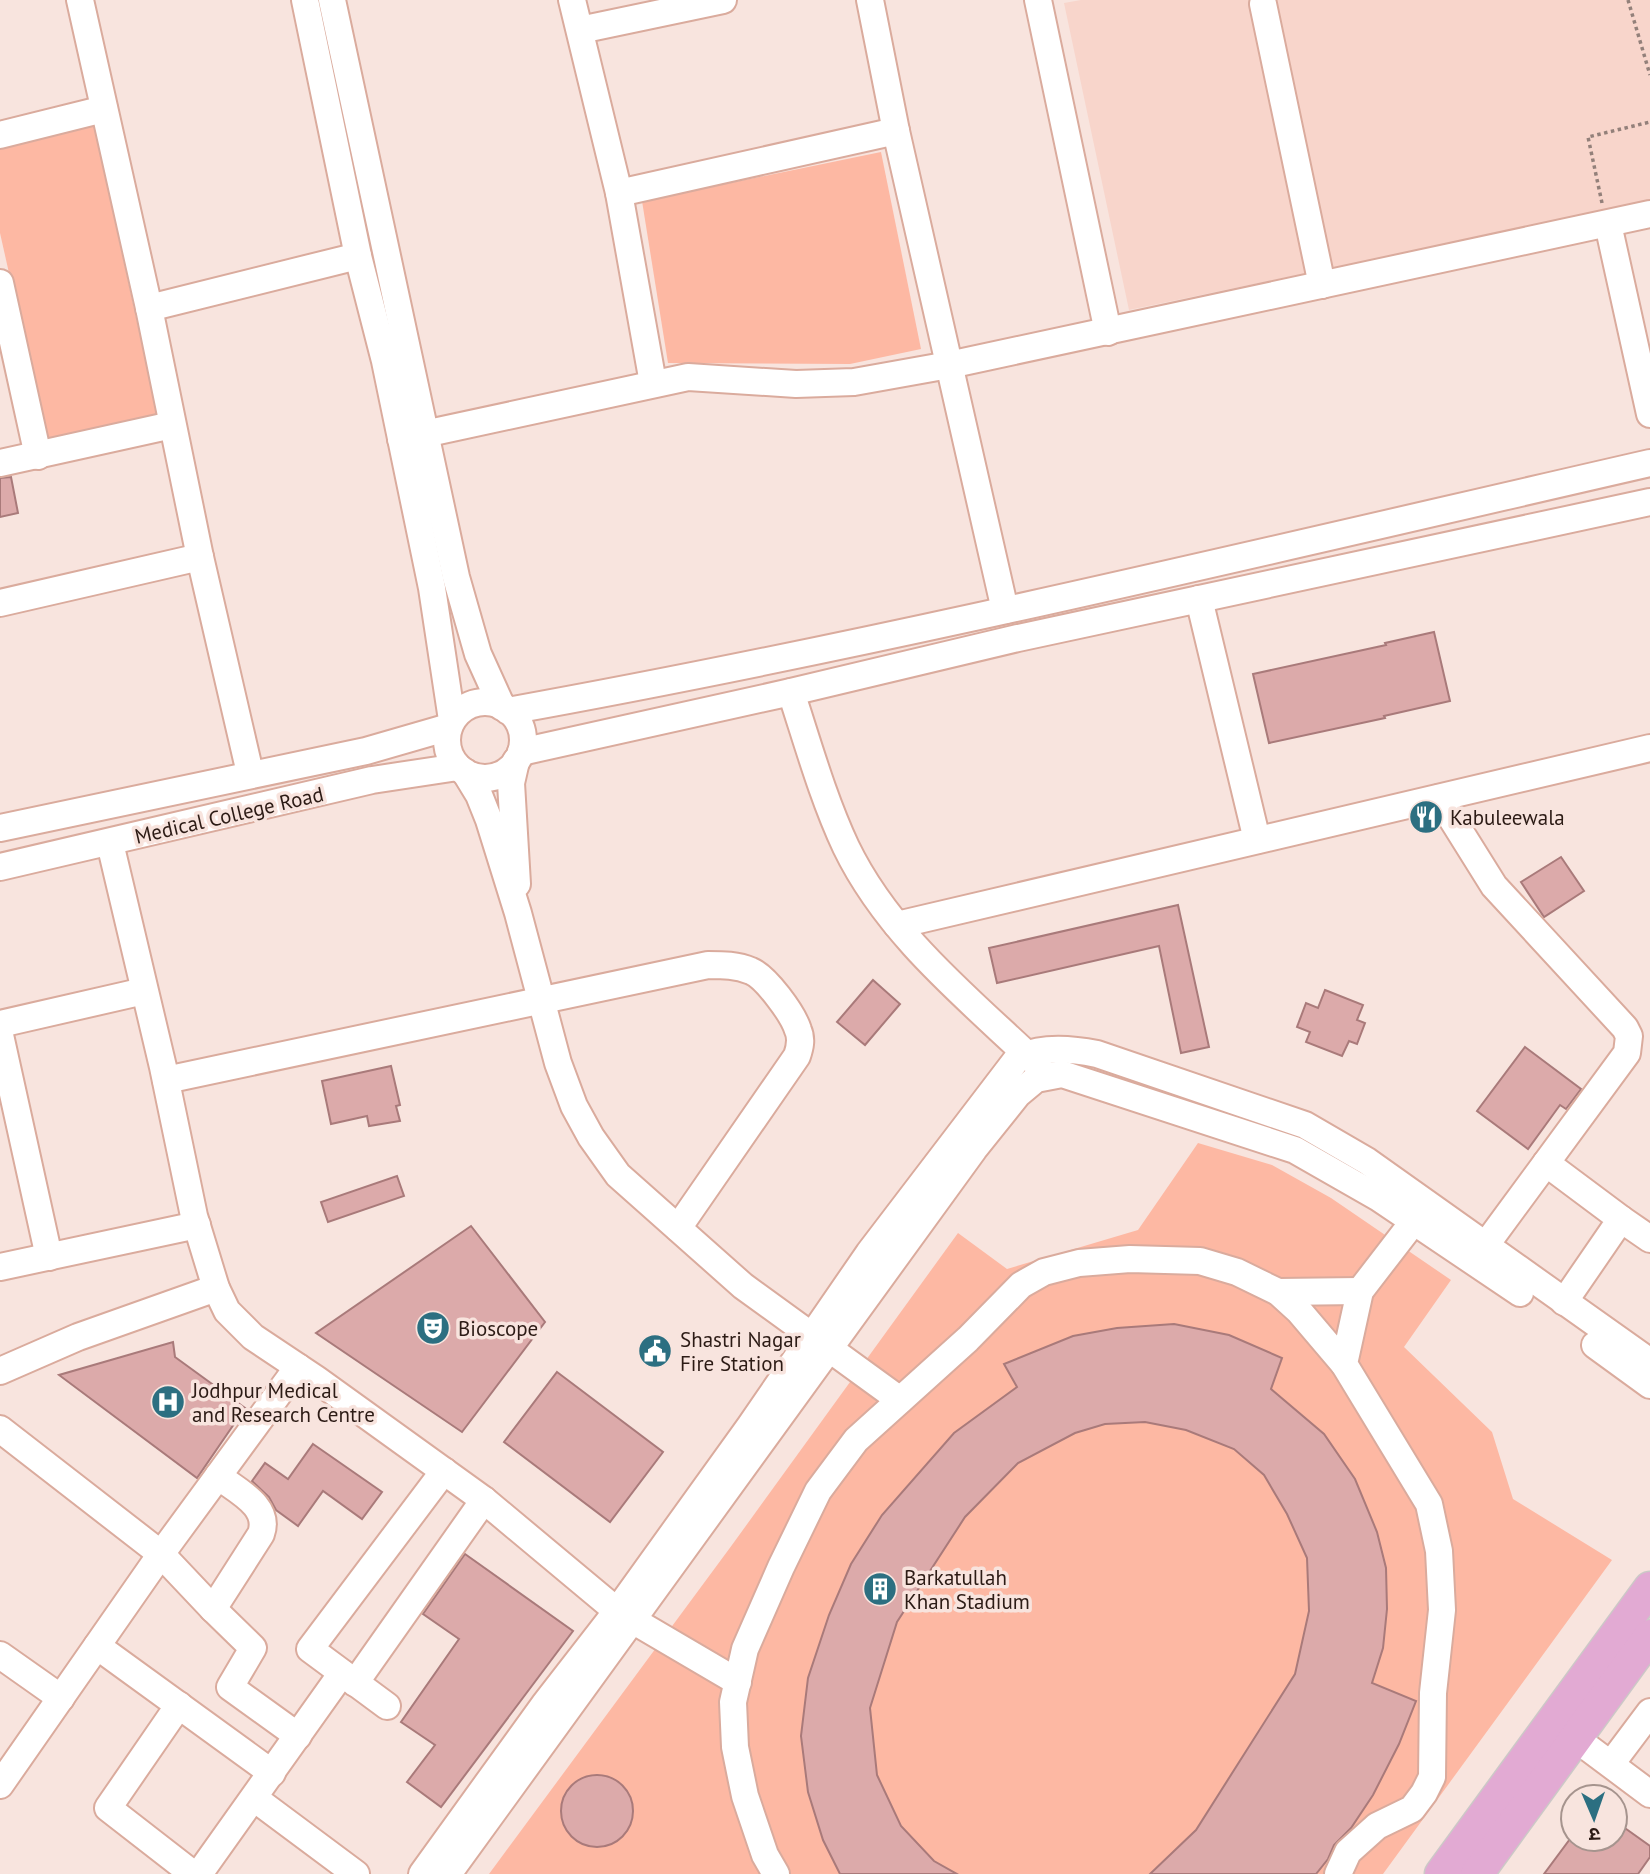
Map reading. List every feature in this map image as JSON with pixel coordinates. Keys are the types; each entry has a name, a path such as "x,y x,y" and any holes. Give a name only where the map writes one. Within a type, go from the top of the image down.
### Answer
{"main road":[{"path":"1441,1874 1650,1588"},
{"path":"1477,1874 1650,1636"}],"street":[{"path":"80,0 250,774"},
{"path":"305,0 358,256 478,654 505,709 518,721 522,731 519,756 511,783 518,913"},
{"path":"331,0 413,437 451,723 447,746 479,795 489,820 518,913 558,1063 574,1106 591,1137 618,1175 743,1286 900,1400"},
{"path":"572,0 619,193 653,383"},
{"path":"580,30 723,0"},
{"path":"870,0 896,131 1005,610"},
{"path":"1038,0 1108,331"},
{"path":"1263,4 1322,285"},
{"path":"0,135 104,108"},
{"path":"619,193 896,131"},
{"path":"413,437 688,377 796,384 855,382 949,365 1322,285 1605,215 1650,214"},
{"path":"1605,215 1650,414"},
{"path":"149,308 358,256"},
{"path":"1,293 38,456"},
{"path":"0,463 172,425"},
{"path":"451,723 460,712 477,703 487,702 505,709 610,694 1005,610 1650,463"},
{"path":"461,769 476,776 498,775 519,756 1018,638 1650,502"},
{"path":"0,603 200,556"},
{"path":"1199,600 1257,841"},
{"path":"791,692 826,797 847,849 897,925 980,1012 1051,1076"},
{"name":"Medical College Road","path":"0,828 366,751 451,723"},
{"path":"897,925 1650,748"},
{"name":"Medical College Road","path":"0,867 372,780 461,769"},
{"path":"1439,798 1494,886 1629,1035 1627,1054 1485,1246"},
{"path":"110,843 197,1224 216,1288 227,1311 253,1337 484,1500 625,1616 738,1682"},
{"path":"166,1080 708,965 730,965 753,971 764,980 789,1013 799,1030 801,1044 797,1056 678,1228"},
{"path":"0,1024 144,991"},
{"path":"0,1035 12,1142 49,1256"},
{"path":"821,1342 869,1253 1017,1059 1027,1054 1072,1049 1097,1054 1305,1125 1367,1161 1650,1362"},
{"path":"449,1874 625,1616 750,1426 821,1342 1018,1094 1036,1079 1062,1074 1295,1150 1414,1221 1650,1385"},
{"path":"1546,1163 1650,1239"},
{"path":"1564,1302 1621,1219"},
{"path":"1344,1364 1360,1291 1414,1221"},
{"path":"0,1267 197,1224"},
{"path":"776,1874 765,1855 745,1796 735,1746 733,1702 745,1649 818,1491 856,1440 985,1323 1021,1285 1044,1272 1079,1264 1130,1259 1200,1261 1237,1272 1278,1292 1320,1334 1344,1364 1429,1504 1439,1551 1442,1610 1433,1693 1432,1777 1412,1809 1377,1826 1348,1852 1338,1874"},
{"path":"0,1371 78,1337 216,1288"},
{"path":"1278,1292 1360,1291"},
{"path":"0,1785 161,1554 298,1367"},
{"path":"0,1429 161,1554 253,1648 230,1687 298,1735"},
{"path":"387,1706 310,1649 444,1471"},
{"path":"214,1609 264,1525 259,1508 218,1476"},
{"path":"200,1874 298,1735 349,1678 484,1500"},
{"path":"422,1874 544,1705 625,1616"},
{"path":"97,1646 272,1773"},
{"path":"0,1655 61,1698"},
{"path":"179,1705 108,1808 193,1874"},
{"path":"1611,1764 1650,1712"},
{"path":"1575,1738 1650,1794"},
{"path":"254,1798 356,1874"}],"path":[{"path":"1628,0 1650,75"},
{"path":"1605,215 1588,137 1650,122"}],"shaded area":[{"path":"1081,0 1650,0 1650,202 1129,310 1064,3"},
{"path":"93,122 158,417 47,442 0,233 0,145"},
{"path":"881,152 921,349 850,364 668,363 642,201"},
{"path":"1198,1143 1272,1165 1331,1198 1451,1280 1404,1347 1492,1432 1513,1499 1612,1560 1383,1874 489,1874 958,1233 1007,1269 1138,1230"}],"building":[{"path":"11,477 18,513 0,517 0,478"},
{"path":"1434,632 1450,701 1269,743 1253,674"},
{"path":"1561,857 1584,891 1544,917 1521,882"},
{"path":"1178,905 1209,1047 1181,1053 1159,946 997,983 989,948"},
{"path":"873,980 900,1004 865,1045 837,1022"},
{"path":"1325,990 1363,1005 1357,1020 1365,1023 1357,1044 1349,1041 1342,1056 1306,1042 1310,1032 1297,1027 1306,1003 1318,1008"},
{"path":"1525,1047 1581,1089 1566,1109 1560,1105 1528,1149 1477,1111"},
{"path":"391,1066 400,1105 396,1106 400,1121 369,1126 367,1116 331,1124 322,1081"},
{"path":"397,1176 404,1196 328,1222 321,1202"},
{"name":"Bioscope","path":"471,1226 545,1322 462,1432 316,1333"},
{"name":"Barkatullah Khan Stadium","path":"1174,1324 1229,1335 1282,1358 1271,1389 1324,1434 1355,1479 1377,1532 1386,1568 1387,1609 1383,1648 1372,1683 1416,1701 1399,1744 1373,1795 1351,1828 1334,1845 1328,1859 1316,1874 1150,1874 1196,1830 1295,1674 1309,1611 1307,1558 1287,1514 1264,1475 1234,1449 1186,1430 1145,1422 1105,1424 1075,1433 1018,1463 965,1517 897,1622 870,1708 877,1775 901,1826 934,1861 957,1874 840,1874 823,1840 808,1792 801,1736 808,1678 829,1615 851,1564 882,1515 954,1433 1017,1387 1004,1364 1073,1336 1117,1328"},
{"path":"173,1342 175,1357 245,1408 197,1478 59,1375"},
{"path":"557,1372 663,1452 610,1522 504,1442"},
{"path":"313,1444 382,1492 362,1519 323,1491 298,1526 276,1510 269,1497 252,1481 265,1463 288,1479"},
{"path":"465,1554 573,1631 441,1807 407,1782 435,1745 401,1722 459,1639 423,1614"},
{"path":"597,1775 617,1781 627,1791 633,1811 627,1831 617,1841 597,1847 577,1841 567,1831 561,1811 567,1791 577,1781"},
{"path":"1629,1831 1650,1846 1650,1857 1638,1874 1544,1874 1560,1853 1629,1853"}],"place":[{"name":"Kabuleewala","path":"1426,817"},
{"name":"Bioscope","path":"433,1328"},
{"name":"Shastri Nagar Fire Station","path":"655,1351"},
{"name":"Jodhpur Medical and Research Centre","path":"168,1402"},
{"name":"Barkatullah Khan Stadium","path":"880,1589"}]}
